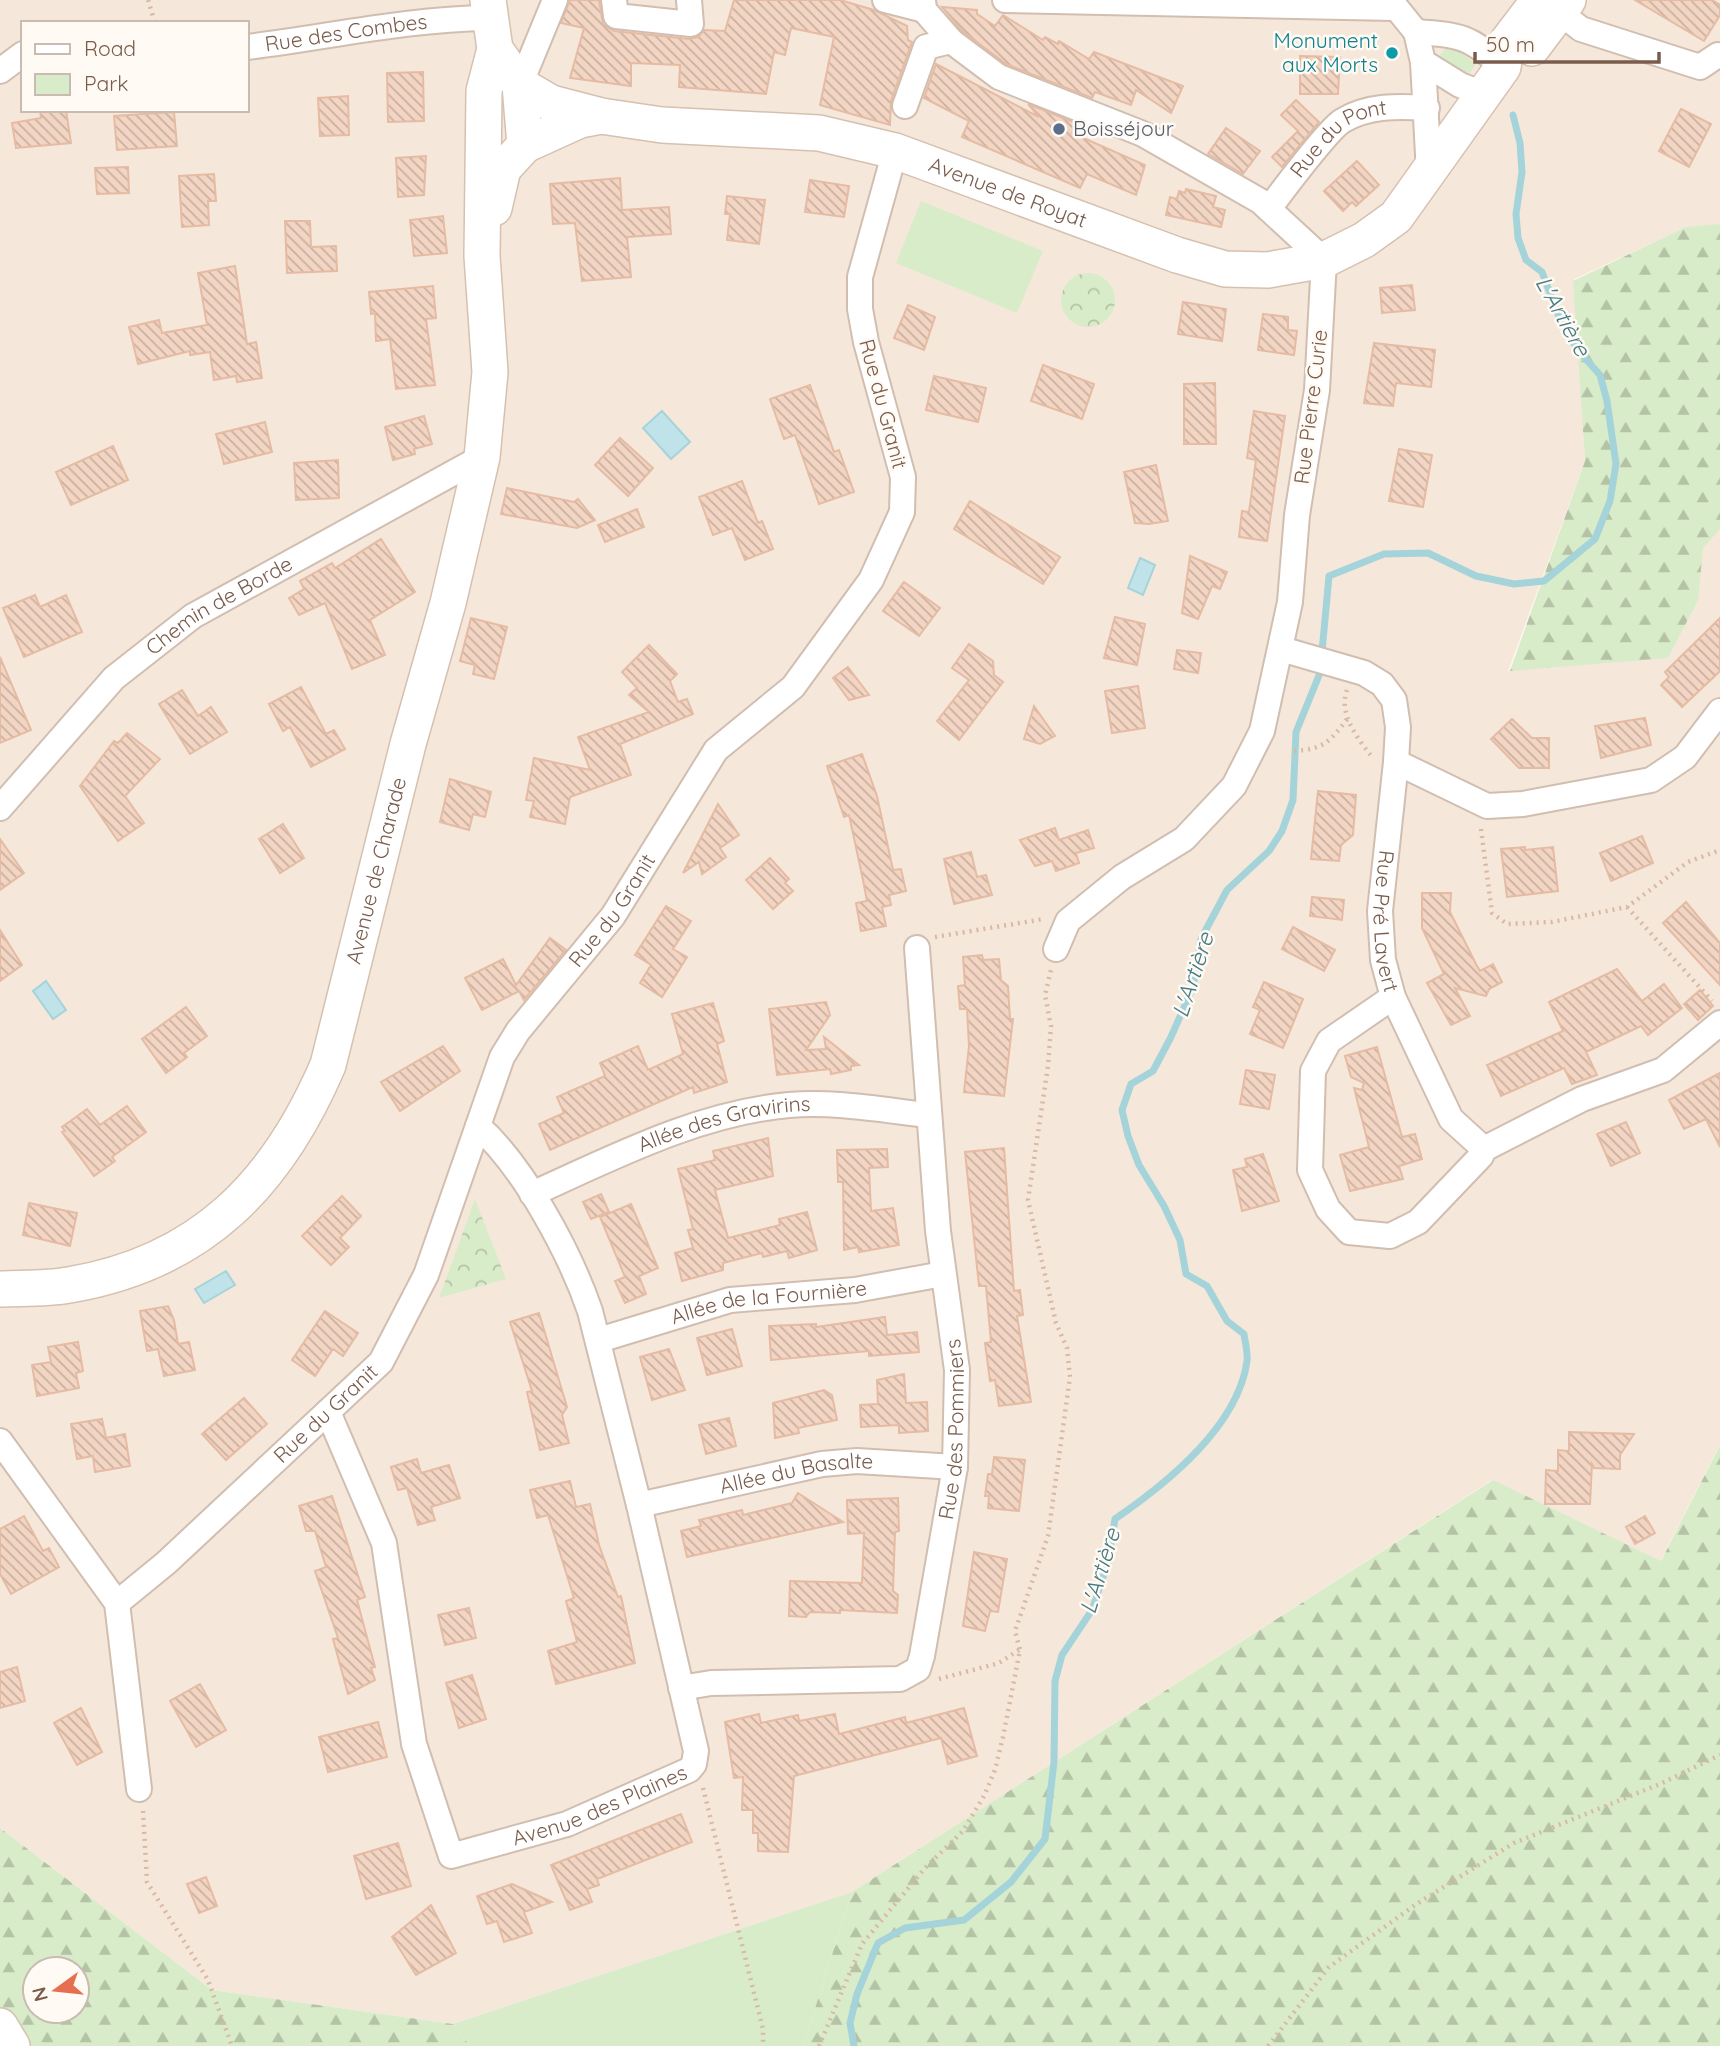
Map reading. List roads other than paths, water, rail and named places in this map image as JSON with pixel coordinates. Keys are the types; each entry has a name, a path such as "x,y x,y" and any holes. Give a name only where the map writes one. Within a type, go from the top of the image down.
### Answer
{"street":[{"path":"525,145 520,85 555,0"},
{"path":"614,0 616,16 691,24 689,0"},
{"path":"885,0 923,5 951,41 999,77 1143,134 1269,209 1324,260"},
{"path":"1005,0 1392,4 1416,32 1423,62 1429,175"},
{"path":"1555,4 1581,29 1700,67 1718,55"},
{"name":"Avenue de Royat","path":"490,22 520,85 551,103 601,116 662,125 819,133 895,151 1177,255 1225,269 1268,270 1324,260 1364,240 1396,217 1429,175 1494,80 1525,56 1555,4"},
{"name":"Rue des Combes","path":"248,47 439,19 490,22"},
{"name":"Avenue de Charade","path":"0,1289 69,1285 131,1269 188,1244 243,1200 277,1162 307,1115 328,1065 408,744 448,603 482,457 489,372 482,256 484,90 490,22"},
{"path":"1416,32 1459,35 1484,49 1494,80 1460,85 1423,62"},
{"path":"905,106 926,47 951,41"},
{"path":"0,46 21,51"},
{"path":"0,71 21,54"},
{"name":"Rue du Pont","path":"1269,209 1341,121 1367,110 1399,106 1427,108"},
{"name":"Avenue de Charade","path":"482,256 503,169 525,145 580,120 601,116"},
{"name":"Rue du Granit","path":"117,1603 166,1563 381,1362 426,1275 502,1057 518,1031 613,916 716,750 793,687 871,580 902,512 903,477 860,309 860,277 895,151"},
{"name":"Rue Pierre Curie","path":"1056,949 1068,921 1122,877 1184,839 1234,786 1262,731 1290,601 1297,515 1317,390 1324,260"},
{"name":"Chemin de Borde","path":"0,808 114,678 193,616 482,457"},
{"name":"Rue Pré Lavert","path":"1281,649 1364,673 1382,684 1394,700 1398,727 1396,762 1380,911 1384,960 1393,997 1451,1119 1484,1149"},
{"path":"1396,762 1487,806 1523,804 1651,780 1685,757 1720,711"},
{"name":"Rue des Pommiers","path":"681,1688 711,1683 900,1679 918,1669 955,1467 957,1370 943,1274 928,1115 930,1090 918,948"},
{"path":"1393,997 1329,1041 1313,1071 1310,1170 1328,1209 1349,1232 1390,1236 1418,1222 1481,1156 1484,1149 1582,1099 1663,1070 1720,1023"},
{"name":"Allée des Gravirins","path":"533,1194 665,1136 762,1108 823,1105 928,1115"},
{"name":"Avenue des Plaines","path":"328,1412 384,1543 414,1744 451,1856 567,1824 689,1770 694,1764 696,1751 599,1340 582,1286 533,1194 494,1140 478,1126"},
{"name":"Allée de la Fournière","path":"599,1340 730,1300 855,1290 943,1274"},
{"path":"0,1441 117,1603 139,1789"},
{"name":"Allée du Basalte","path":"639,1505 822,1464 857,1461 955,1467"},
{"path":"0,2026 12,2046"}],"water":[{"path":"662,411 690,442 671,459 643,428"},
{"path":"1140,558 1155,565 1143,595 1128,588"},
{"path":"46,981 66,1010 53,1019 33,991"},
{"path":"226,1271 235,1285 204,1303 195,1289"}],"waterway":[{"name":"L'Artière","path":"854,2046 850,2023 857,1994 878,1943 905,1928 964,1920 1011,1882 1045,1839 1054,1762 1055,1681 1062,1655 1092,1610 1108,1562 1115,1519 1156,1489 1197,1452 1230,1409 1241,1385 1247,1361 1244,1334 1227,1321 1207,1286 1186,1274 1180,1240 1164,1206 1139,1165 1122,1110 1131,1084 1153,1071 1171,1037 1193,987 1201,939 1227,890 1269,851 1282,831 1293,800 1296,732 1320,673 1329,576 1384,554 1428,553 1476,576 1514,584 1544,581 1595,539 1610,501 1616,464 1607,401 1600,375 1577,349 1559,317 1542,272 1526,260 1518,238 1516,214 1522,172 1520,143 1513,115"}],"place":[{"name":"Monument aux Morts","path":"1392,53"},
{"name":"Boisséjour","path":"1059,129"}]}
